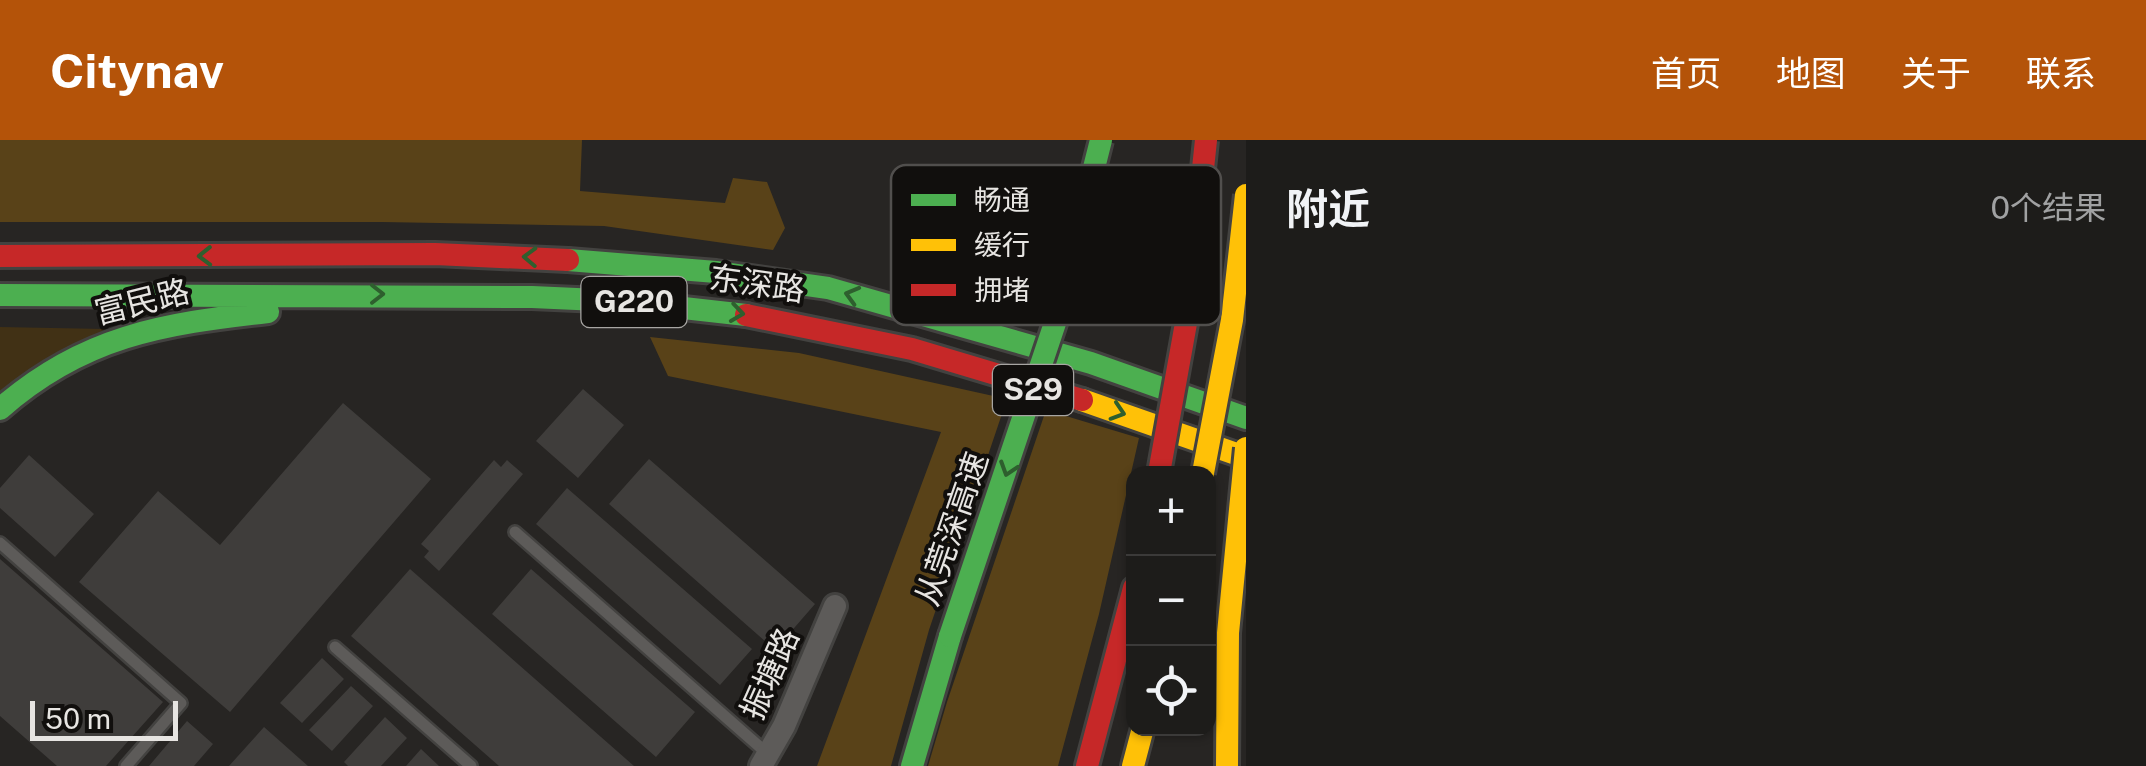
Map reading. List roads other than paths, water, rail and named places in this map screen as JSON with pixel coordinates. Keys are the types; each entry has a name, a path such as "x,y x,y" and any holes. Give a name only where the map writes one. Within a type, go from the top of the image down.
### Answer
{"main road":[{"name":"从莞深高速","path":"1095,165 1101,140"},
{"path":"1203,165 1206,140"},
{"path":"1205,466 1232,320 1246,195"},
{"name":"东深路","path":"0,256 435,254 604,261 828,288 891,306"},
{"name":"东深路","path":"0,295 430,294 600,300 711,310 876,337 1066,395 1246,457"},
{"name":"富民路","path":"0,410 50,369 111,340 151,328 274,311 315,295"},
{"name":"东深路","path":"958,325 1091,363 1246,418"},
{"name":"从莞深高速","path":"912,766 950,636 1053,325"},
{"path":"1160,466 1186,325"},
{"path":"1227,766 1228,632 1246,448"},
{"path":"1087,766 1126,618"},
{"path":"1133,766 1142,736"}],"street":[{"name":"振塘路","path":"765,760 835,606"}],"lane":[{"path":"515,532 765,760"},
{"path":"0,543 181,702 126,766"},
{"path":"335,647 471,766"}]}
